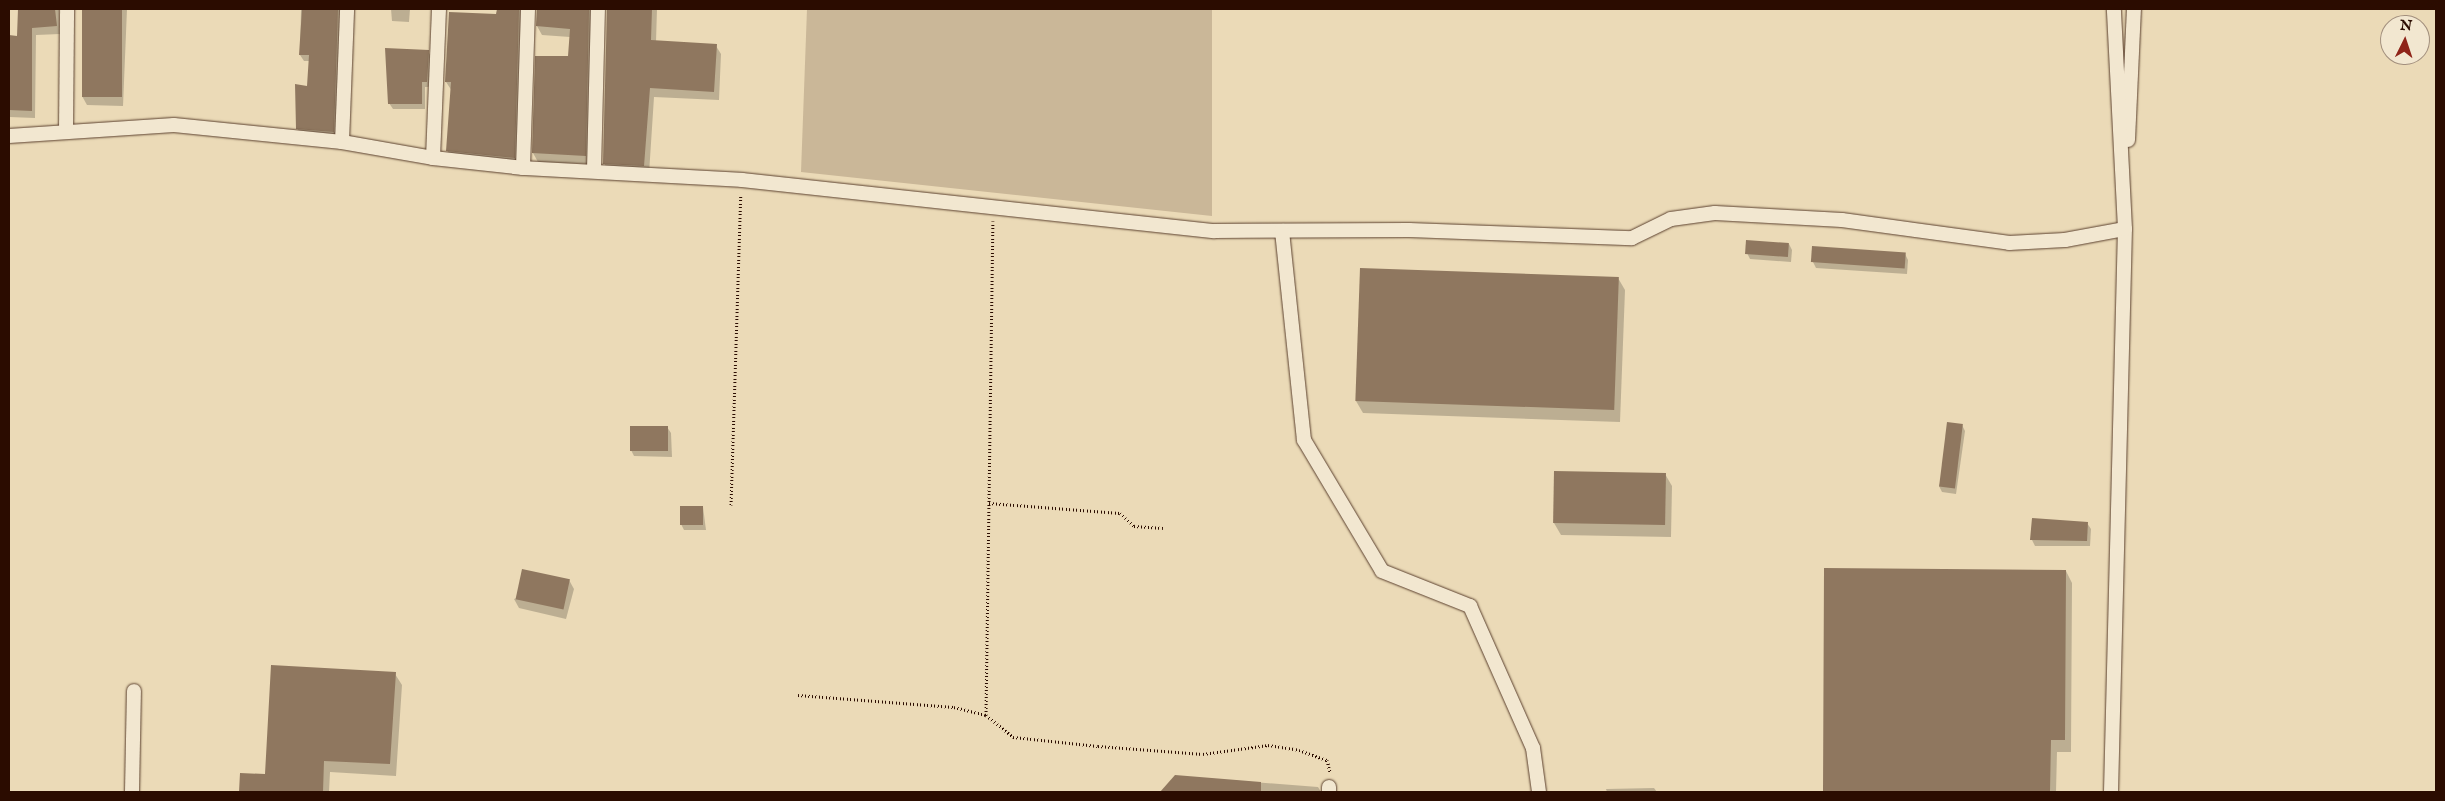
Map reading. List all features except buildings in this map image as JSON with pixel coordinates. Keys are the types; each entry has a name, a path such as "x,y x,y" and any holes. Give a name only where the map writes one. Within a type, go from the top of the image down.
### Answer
{"street":[{"path":"66,9 66,132"},
{"path":"342,142 347,9"},
{"path":"433,158 439,9"},
{"path":"523,168 528,9"},
{"path":"594,170 598,9"},
{"path":"2114,9 2125,226"},
{"path":"2111,792 2125,226 2134,9"},
{"path":"9,136 174,125 342,142 433,158 523,168 594,170 742,180 1214,231 1409,230 1632,238 1671,219 1715,213 1842,220 2009,244 2065,240 2125,226"},
{"path":"1282,230 1304,440 1382,570 1470,606 1533,748 1539,792"},
{"path":"132,792 134,690"}],"path":[{"path":"731,505 742,180"},
{"path":"986,715 993,207"},
{"path":"989,503 1120,513 1134,526 1163,528"},
{"path":"798,695 954,707 986,715 1013,737 1204,754 1268,745 1299,750 1327,760 1330,769 1329,789"}],"shaded area":[{"path":"807,9 1212,9 1212,216 801,172"}]}
